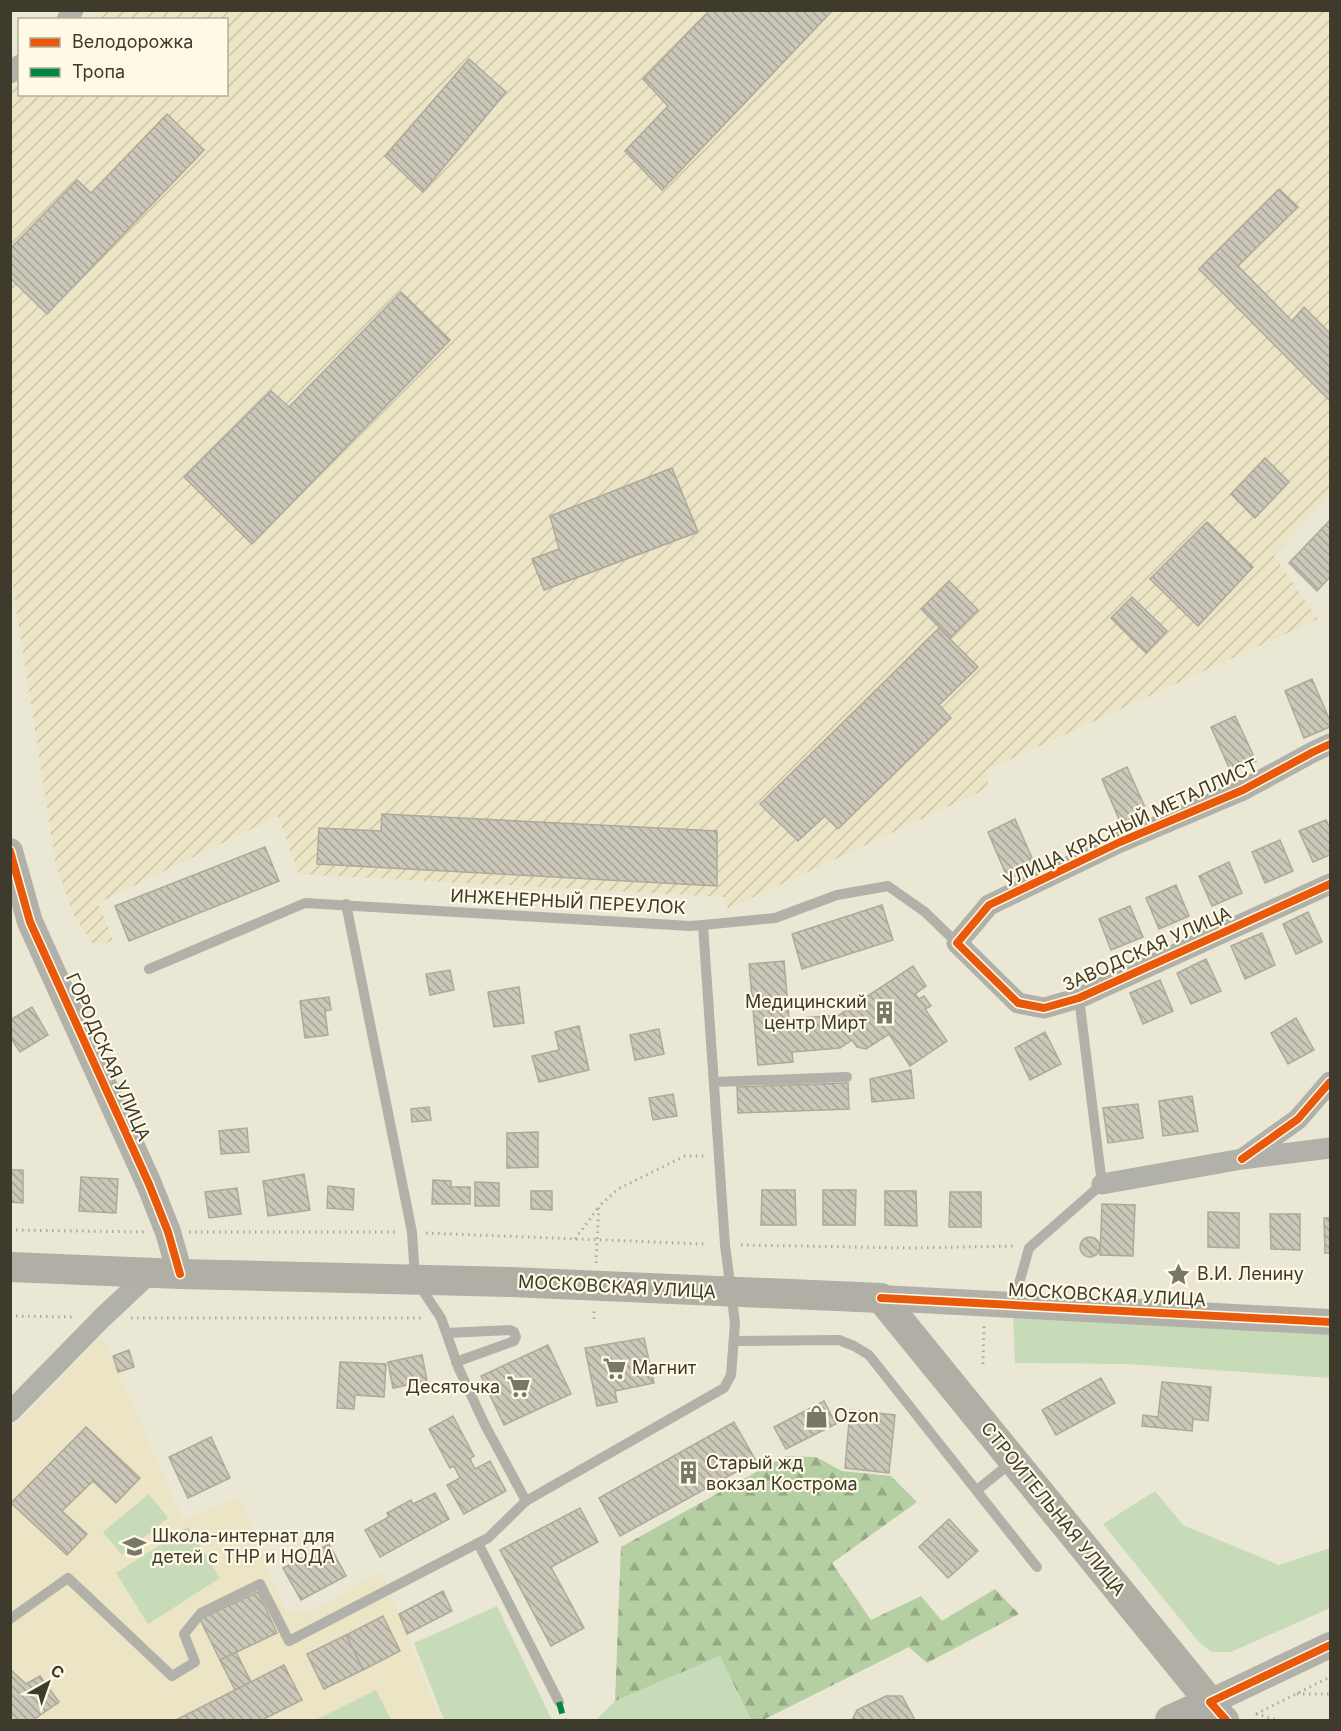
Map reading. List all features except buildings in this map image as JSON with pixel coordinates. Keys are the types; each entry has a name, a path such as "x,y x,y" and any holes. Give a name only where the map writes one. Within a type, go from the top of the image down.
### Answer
{"main road":[{"name":"МОСКОВСКАЯ УЛИЦА","path":"10,1267 415,1279 881,1298"},
{"name":"СТРОИТЕЛЬНАЯ УЛИЦА","path":"881,1298 1218,1711"},
{"path":"1170,1720 1218,1711"}],"street":[{"name":"УЛИЦА КРАСНЫЙ МЕТАЛЛИСТ","path":"957,943 989,905 1120,842 1243,790 1330,744"},
{"name":"ГОРОДСКАЯ УЛИЦА","path":"10,851 24,917 149,1184 168,1232 165,1273"},
{"name":"ЗАВОДСКАЯ УЛИЦА","path":"957,943 1018,1003 1044,1008 1079,998 1330,884"},
{"path":"1242,1159 1298,1119 1330,1082"},
{"path":"1101,1184 1242,1159 1330,1148"},
{"path":"10,1412 102,1318 165,1273"},
{"name":"МОСКОВСКАЯ УЛИЦА","path":"881,1298 1330,1322"},
{"path":"1218,1711 1330,1645"}],"lane":[{"path":"703,925 775,918 837,895 888,886 925,912 957,943"},
{"name":"ИНЖЕНЕРНЫЙ ПЕРЕУЛОК","path":"10,1619 68,1578 172,1676 195,1662 184,1634 201,1613 261,1584 289,1641 488,1538 526,1501 724,1388 730,1375 735,1323 725,1245 703,925 306,903 149,969"},
{"path":"346,904 412,1232 415,1279 441,1318 456,1362 485,1425 526,1501"},
{"path":"1013,1306 1029,1248 1101,1184 1079,998"},
{"path":"714,1082 848,1077"},
{"path":"447,1333 510,1330 516,1336 514,1341 456,1362"},
{"path":"734,1341 839,1340 869,1354 1037,1567"},
{"path":"977,1490 1014,1461"},
{"path":"478,1543 559,1702"}],"path":[{"path":"575,1239 599,1206 618,1189 685,1156 719,1156"},
{"path":"596,1271 599,1206"},
{"path":"10,1230 152,1232"},
{"path":"184,1232 398,1232"},
{"path":"424,1233 705,1244"},
{"path":"741,1245 911,1248 1017,1246"},
{"path":"983,1364 984,1314"},
{"path":"10,1316 86,1318"},
{"path":"121,1318 441,1318"},
{"path":"1277,1720 1256,1714 1330,1677"},
{"path":"1295,1694 1330,1694"}],"shaded area":[{"path":"98,11 1330,11 1330,493 1274,556 1318,619 987,770 988,788 728,909 724,897 299,874 278,816 98,903 114,942 92,943 73,913 56,865 11,574 10,91 18,84 18,96 228,96 228,18 89,18"},
{"name":"Школа-интернат для детей с ТНР и НОДА","path":"102,1336 183,1520 239,1497 285,1610 312,1612 381,1571 441,1720 11,1720 10,1430"}],"green space":[{"path":"1013,1316 1330,1335 1330,1378 1127,1364 1015,1363"},
{"path":"785,1456 816,1457 842,1471 891,1476 917,1502 832,1563 871,1620 921,1596 942,1621 995,1589 1019,1614 927,1663 909,1647 763,1720 751,1720 720,1656 615,1701 621,1547"},
{"path":"1155,1491 1183,1525 1279,1565 1330,1548 1330,1608 1231,1652 1211,1652 1197,1640 1103,1524"},
{"path":"149,1494 168,1518 122,1555 103,1532"},
{"path":"188,1527 220,1578 148,1624 116,1573"},
{"path":"497,1606 552,1720 444,1720 414,1643"},
{"path":"720,1656 751,1720 596,1720 615,1701"},
{"path":"376,1690 391,1720 315,1720"}],"marked path":[{"path":"559,1702 564,1720"}],"cycle path":[{"path":"1330,744 1243,790 1120,842 989,905 957,943 1018,1003 1044,1008 1079,998 1330,884"},
{"path":"10,851 30,922 149,1184 168,1232 180,1274"},
{"path":"1242,1159 1298,1119 1330,1082"},
{"path":"881,1298 1330,1322"},
{"path":"1226,1720 1210,1702 1330,1645"}],"place":[{"name":"Медицинский центр Мирт","path":"885,1012"},
{"name":"В.И. Ленину","path":"1179,1274"},
{"name":"Магнит","path":"614,1368"},
{"name":"Десяточка","path":"518,1387"},
{"name":"Ozon","path":"816,1416"},
{"name":"Старый жд вокзал Кострома","path":"688,1473"},
{"name":"Школа-интернат для детей с ТНР и НОДА","path":"134,1546"}]}
